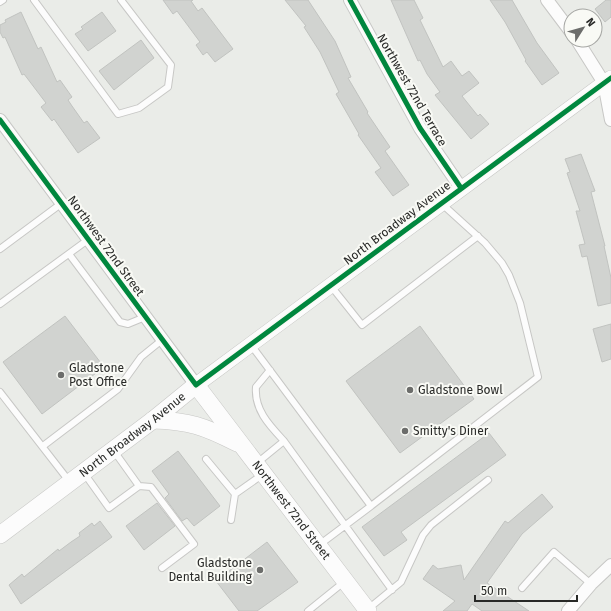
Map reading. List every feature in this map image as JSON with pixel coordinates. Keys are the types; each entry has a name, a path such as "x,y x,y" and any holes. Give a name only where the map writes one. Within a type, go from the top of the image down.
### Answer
{"main road":[{"name":"North Broadway Avenue","path":"0,535 196,385"},
{"name":"Northwest 72nd Street","path":"196,385 367,611"},
{"path":"152,420 174,420 196,424 241,444"}],"street":[{"name":"Northwest 72nd Terrace","path":"350,0 420,128 461,188"},
{"path":"547,0 563,21"},
{"path":"583,48 608,80 611,120"},
{"name":"North Broadway Avenue","path":"196,385 608,80"},
{"name":"Northwest 72nd Street","path":"0,120 196,385"},
{"path":"568,611 591,584 611,565"}],"lane":[{"path":"34,0 118,114 139,108 168,87 172,65 121,0"},
{"path":"0,249 62,203"},
{"path":"318,546 538,377 520,303 509,275 502,263 478,236 466,224 451,214 441,203"},
{"path":"331,286 362,325 478,236"},
{"path":"0,304 89,239"},
{"path":"69,254 120,322 128,324 145,317"},
{"path":"43,446 118,389 141,357 162,340"},
{"path":"251,345 372,506"},
{"path":"270,370 256,387 257,405 269,424 284,441 392,590"},
{"path":"0,392 43,446 109,508 139,486 151,487 194,544 162,568"},
{"path":"231,520 235,494 260,469 284,441"},
{"path":"113,450 139,486"},
{"path":"206,459 235,494"},
{"path":"367,611 400,582 423,535 431,525 488,480"},
{"path":"522,588 554,552 591,584"},
{"path":"309,611 345,581"}],"building":[{"path":"163,0 193,0 191,1 198,11 202,8 233,49 215,62 207,52 203,55 196,45 200,42 177,11 173,14"},
{"path":"285,0 308,0 335,41 351,77 348,78 368,112 367,113 390,147 385,151 409,185 393,196 375,172 381,168 358,135 359,134 336,94 339,92 320,52 304,27 306,26"},
{"path":"391,0 414,0 423,18 420,20 443,67 451,61 462,76 469,71 479,83 462,96 478,116 480,114 489,124 471,139 435,95 440,92 427,74 420,60 418,61"},
{"path":"490,0 512,0 537,43 559,73 542,85 525,61 526,60 505,22"},
{"path":"606,0 611,0 611,17 605,22 603,19 603,8 596,8"},
{"path":"21,12 38,49 41,47 57,82 60,80 72,97 68,100 84,123 87,121 100,138 78,153 54,119 52,121 41,107 46,103 24,74 22,75 5,37 3,38 0,32 0,25 6,22 5,20"},
{"path":"102,12 116,31 88,51 75,34 83,29 81,27"},
{"path":"141,40 154,58 114,90 99,71"},
{"path":"581,154 595,191 591,192 605,246 611,278 611,303 598,306 587,256 582,257 579,245 585,244 576,211 580,211 567,173 570,172 565,159"},
{"path":"65,316 104,367 42,414 3,362"},
{"path":"611,324 611,359 602,362 593,329"},
{"name":"Gladstone Bowl","path":"420,326 474,399 400,453 346,381"},
{"path":"489,433 506,455 401,532 407,540 384,556 362,527"},
{"path":"178,451 220,506 194,526 187,518 182,521 165,498 169,494 152,471"},
{"path":"542,494 553,507 522,534 487,583 529,611 482,611 472,604 467,611 443,611 455,601 423,579 433,565 438,569 461,565 464,580 505,521 508,523"},
{"path":"157,503 175,526 144,550 126,526"},
{"path":"100,521 112,537 21,604 9,585 22,574 24,577 58,549 59,551 80,536 79,533 92,523 94,526"},
{"name":"Gladstone Dental Building","path":"267,542 298,582 257,611 239,611 216,581"}],"cycle path":[{"path":"350,0 420,128 461,188"},
{"path":"0,120 196,385 611,78"}],"place":[{"name":"Gladstone Post Office","path":"61,375"},
{"name":"Gladstone Bowl","path":"410,390"},
{"name":"Smitty's Diner","path":"405,431"},
{"name":"Gladstone Dental Building","path":"260,570"}]}
